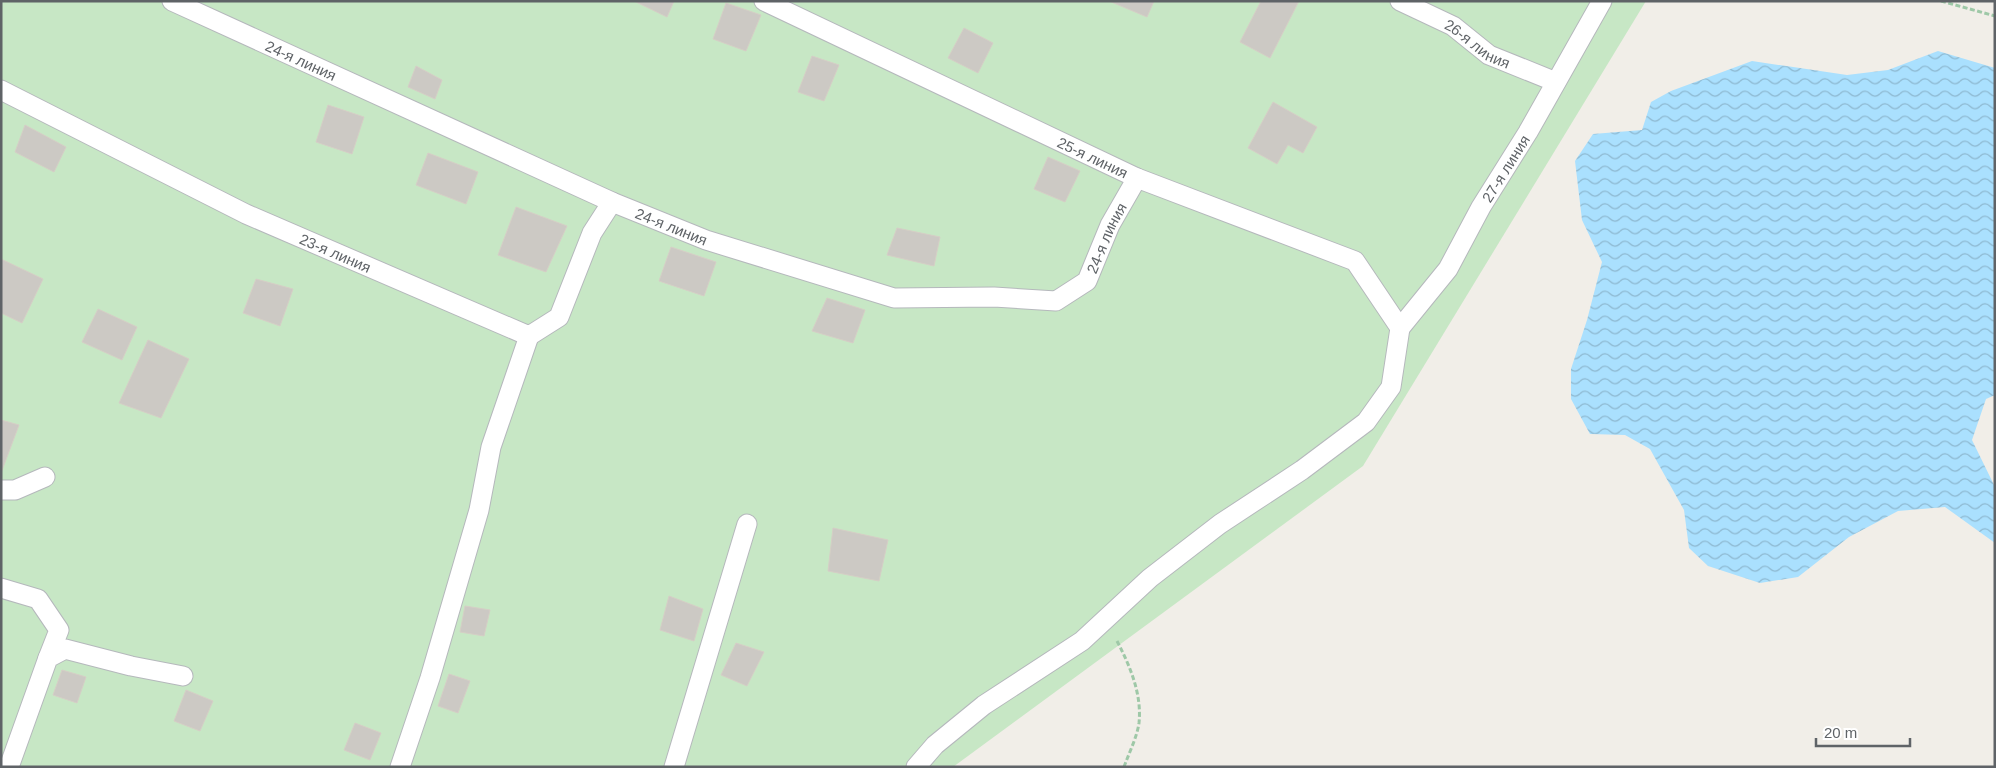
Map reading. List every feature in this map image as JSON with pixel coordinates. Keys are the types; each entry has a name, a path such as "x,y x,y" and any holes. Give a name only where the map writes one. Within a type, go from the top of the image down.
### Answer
{"lane":[{"name":"24-я линия","path":"172,1 612,202 706,240 894,298 994,297 1056,301 1087,281 1110,225 1137,178"},
{"name":"25-я линия","path":"764,1 1137,178 1355,260 1400,328"},
{"name":"26-я линия","path":"1400,1 1453,26 1489,55 1556,82"},
{"name":"27-я линия","path":"1400,328 1448,269 1480,207 1556,82 1602,1"},
{"name":"23-я линия","path":"1,90 246,214 529,336"},
{"path":"400,767 430,678 479,510 491,447 529,336 559,317 592,233 612,202"},
{"path":"916,767 935,746 984,706 1082,641 1150,578 1220,524 1302,470 1366,422 1391,387 1400,328"},
{"path":"1,490 15,490 44,477"},
{"path":"674,767 747,524"},
{"path":"1,588 38,599 59,630 9,767"},
{"path":"48,658 65,649 131,666 183,676"}],"path":[{"path":"1941,1 1995,16"},
{"path":"1106,619 1131,668 1137,693 1139,722 1124,767"}],"green space":[{"path":"1,1 1646,1 1363,466 953,767 1,767"}],"water":[{"path":"1938,51 1995,68 1995,395 1986,399 1972,440 1995,487 1995,543 1945,507 1898,511 1849,537 1798,577 1760,583 1708,566 1689,548 1684,510 1650,449 1625,435 1590,434 1571,399 1571,369 1587,320 1602,262 1582,220 1575,161 1593,134 1642,130 1651,102 1671,91 1752,61 1847,75 1888,70"}],"building":[{"path":"634,1 674,1 667,17"},
{"path":"1109,1 1154,1 1147,17"},
{"path":"1261,1 1299,1 1270,58 1240,42"},
{"path":"726,3 761,15 746,51 713,39"},
{"path":"964,28 993,43 978,73 948,58"},
{"path":"812,56 839,65 824,101 798,92"},
{"path":"416,66 442,80 435,99 408,87"},
{"path":"1273,102 1317,127 1303,153 1288,145 1277,164 1248,148"},
{"path":"328,105 364,117 352,154 316,142"},
{"path":"25,125 66,147 54,172 15,152"},
{"path":"428,153 478,172 466,204 416,185"},
{"path":"1048,157 1080,171 1065,202 1034,189"},
{"path":"516,207 567,226 546,272 498,255"},
{"path":"897,228 940,237 934,266 887,255"},
{"path":"671,247 716,262 704,296 659,281"},
{"path":"1,259 43,279 22,323 1,313"},
{"path":"256,279 293,289 280,326 243,313"},
{"path":"827,298 865,310 853,343 812,331"},
{"path":"98,309 137,327 122,360 82,342"},
{"path":"148,340 189,359 161,418 119,403"},
{"path":"1,420 19,425 1,473"},
{"path":"833,528 888,540 879,581 828,571"},
{"path":"669,596 703,609 694,641 660,630"},
{"path":"465,606 490,610 484,636 460,632"},
{"path":"736,643 764,652 747,686 721,675"},
{"path":"62,670 86,677 77,703 53,695"},
{"path":"449,674 470,681 458,713 438,706"},
{"path":"186,690 213,701 200,731 174,721"},
{"path":"355,723 381,733 370,760 344,750"}]}
